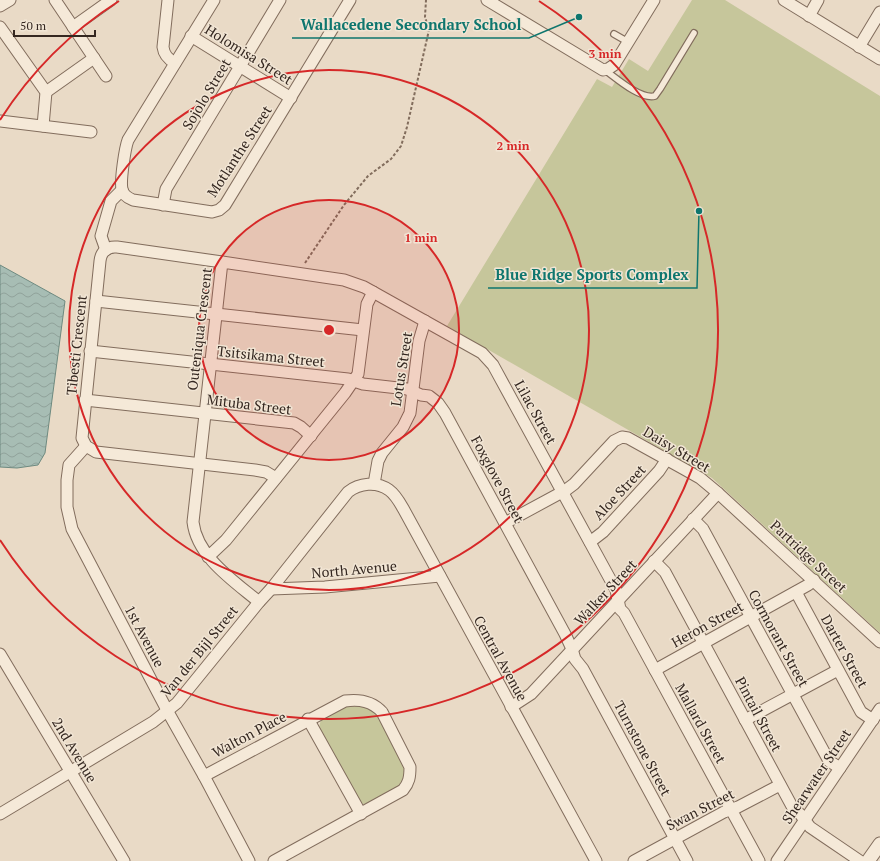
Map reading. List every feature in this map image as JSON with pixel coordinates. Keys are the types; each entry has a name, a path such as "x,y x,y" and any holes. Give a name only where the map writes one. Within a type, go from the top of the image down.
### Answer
{"street":[{"path":"0,6 10,0"},
{"path":"55,0 106,76"},
{"path":"73,26 111,0"},
{"path":"168,0 162,47 167,58 175,63"},
{"path":"214,0 128,140 121,181 122,190 111,201 101,236 106,250 117,247 222,262"},
{"name":"Sojolo Street","path":"163,205 166,189 280,0"},
{"name":"Motlanthe Street","path":"122,190 126,196 133,200 212,212 222,208 350,0"},
{"path":"487,0 600,69 605,70 614,66 654,0"},
{"path":"784,0 880,59"},
{"path":"809,16 818,0"},
{"path":"859,47 880,12"},
{"path":"0,27 46,92 43,126"},
{"name":"Holomisa Street","path":"192,36 291,98"},
{"path":"46,92 94,58"},
{"path":"0,121 92,132"},
{"name":"Tibesti Crescent","path":"86,446 83,442 81,433 101,257 106,250"},
{"name":"Outeniqua Crescent","path":"259,602 219,569 208,557 196,536 193,522 222,262 344,280 357,284 373,292"},
{"path":"208,557 226,540 311,436 358,374 367,304 373,292"},
{"name":"Lilac Street","path":"373,292 482,353 490,360 616,590 618,600"},
{"path":"96,301 364,330"},
{"name":"Lotus Street","path":"371,484 382,453 407,420 410,413 419,341 425,321"},
{"name":"Tsitsikama Street","path":"90,351 353,381"},
{"name":"Foxglove Street","path":"353,381 363,384 407,389 420,395 429,396 442,408 572,649"},
{"name":"Mituba Street","path":"85,400 294,423 311,436"},
{"name":"Daisy Street","path":"505,523 574,484 614,441 622,437 631,439 667,459 700,478 718,492"},
{"path":"86,446 96,452 256,470 266,472 276,478"},
{"name":"1st Avenue","path":"86,446 69,465 67,480 67,507 72,529 168,712 249,861"},
{"name":"Aloe Street","path":"590,542 603,532 659,471 667,459"},
{"name":"Central Avenue","path":"371,484 389,490 398,500 596,861"},
{"name":"Van der Bijl Street","path":"0,814 168,712 271,589 348,492 353,488 371,484"},
{"name":"Walker Street","path":"511,707 531,694 718,492"},
{"name":"Partridge Street","path":"718,492 880,642"},
{"name":"Cormorant Street","path":"693,519 703,529 828,761 840,768"},
{"name":"Pintail Street","path":"654,561 665,572 794,810 800,814 810,827 860,861"},
{"name":"North Avenue","path":"271,589 325,587 440,576"},
{"name":"Heron Street","path":"655,670 796,592 814,580"},
{"name":"Darter Street","path":"796,592 861,712 873,720"},
{"name":"Mallard Street","path":"618,600 620,609 624,613 759,861"},
{"name":"Turnstone Street","path":"572,649 575,659 583,669 687,861"},
{"name":"2nd Avenue","path":"0,654 124,861"},
{"path":"745,720 838,670"},
{"name":"Walton Place","path":"204,776 345,700 356,699 376,705 382,712 410,767 408,784 403,790 274,861"},
{"name":"Shearwater Street","path":"777,861 880,709"},
{"name":"Walton Place","path":"308,719 361,814"},
{"name":"Swan Street","path":"634,861 731,809 780,785"},
{"path":"868,861 880,844"}],"lane":[{"path":"605,70 639,94 655,96 694,33"},
{"path":"614,34 628,42"}],"path":[{"path":"301,274 302,269 310,256 344,205 368,176 391,159 401,146 407,127 429,30 425,16 426,0"}],"green space":[{"path":"692,0 725,0 880,96 880,633 712,478 447,326 597,79 612,87 629,59 648,71"},
{"path":"357,704 372,709 378,715 399,753 405,773 402,783 397,788 370,803 363,804 359,800 319,728 321,719 343,708"}],"water":[{"path":"0,265 65,301 45,453 38,465 17,468 0,467"}],"place":[{"name":"Wallacedene Secondary School","path":"579,17"},
{"name":"Blue Ridge Sports Complex","path":"699,211"}]}
